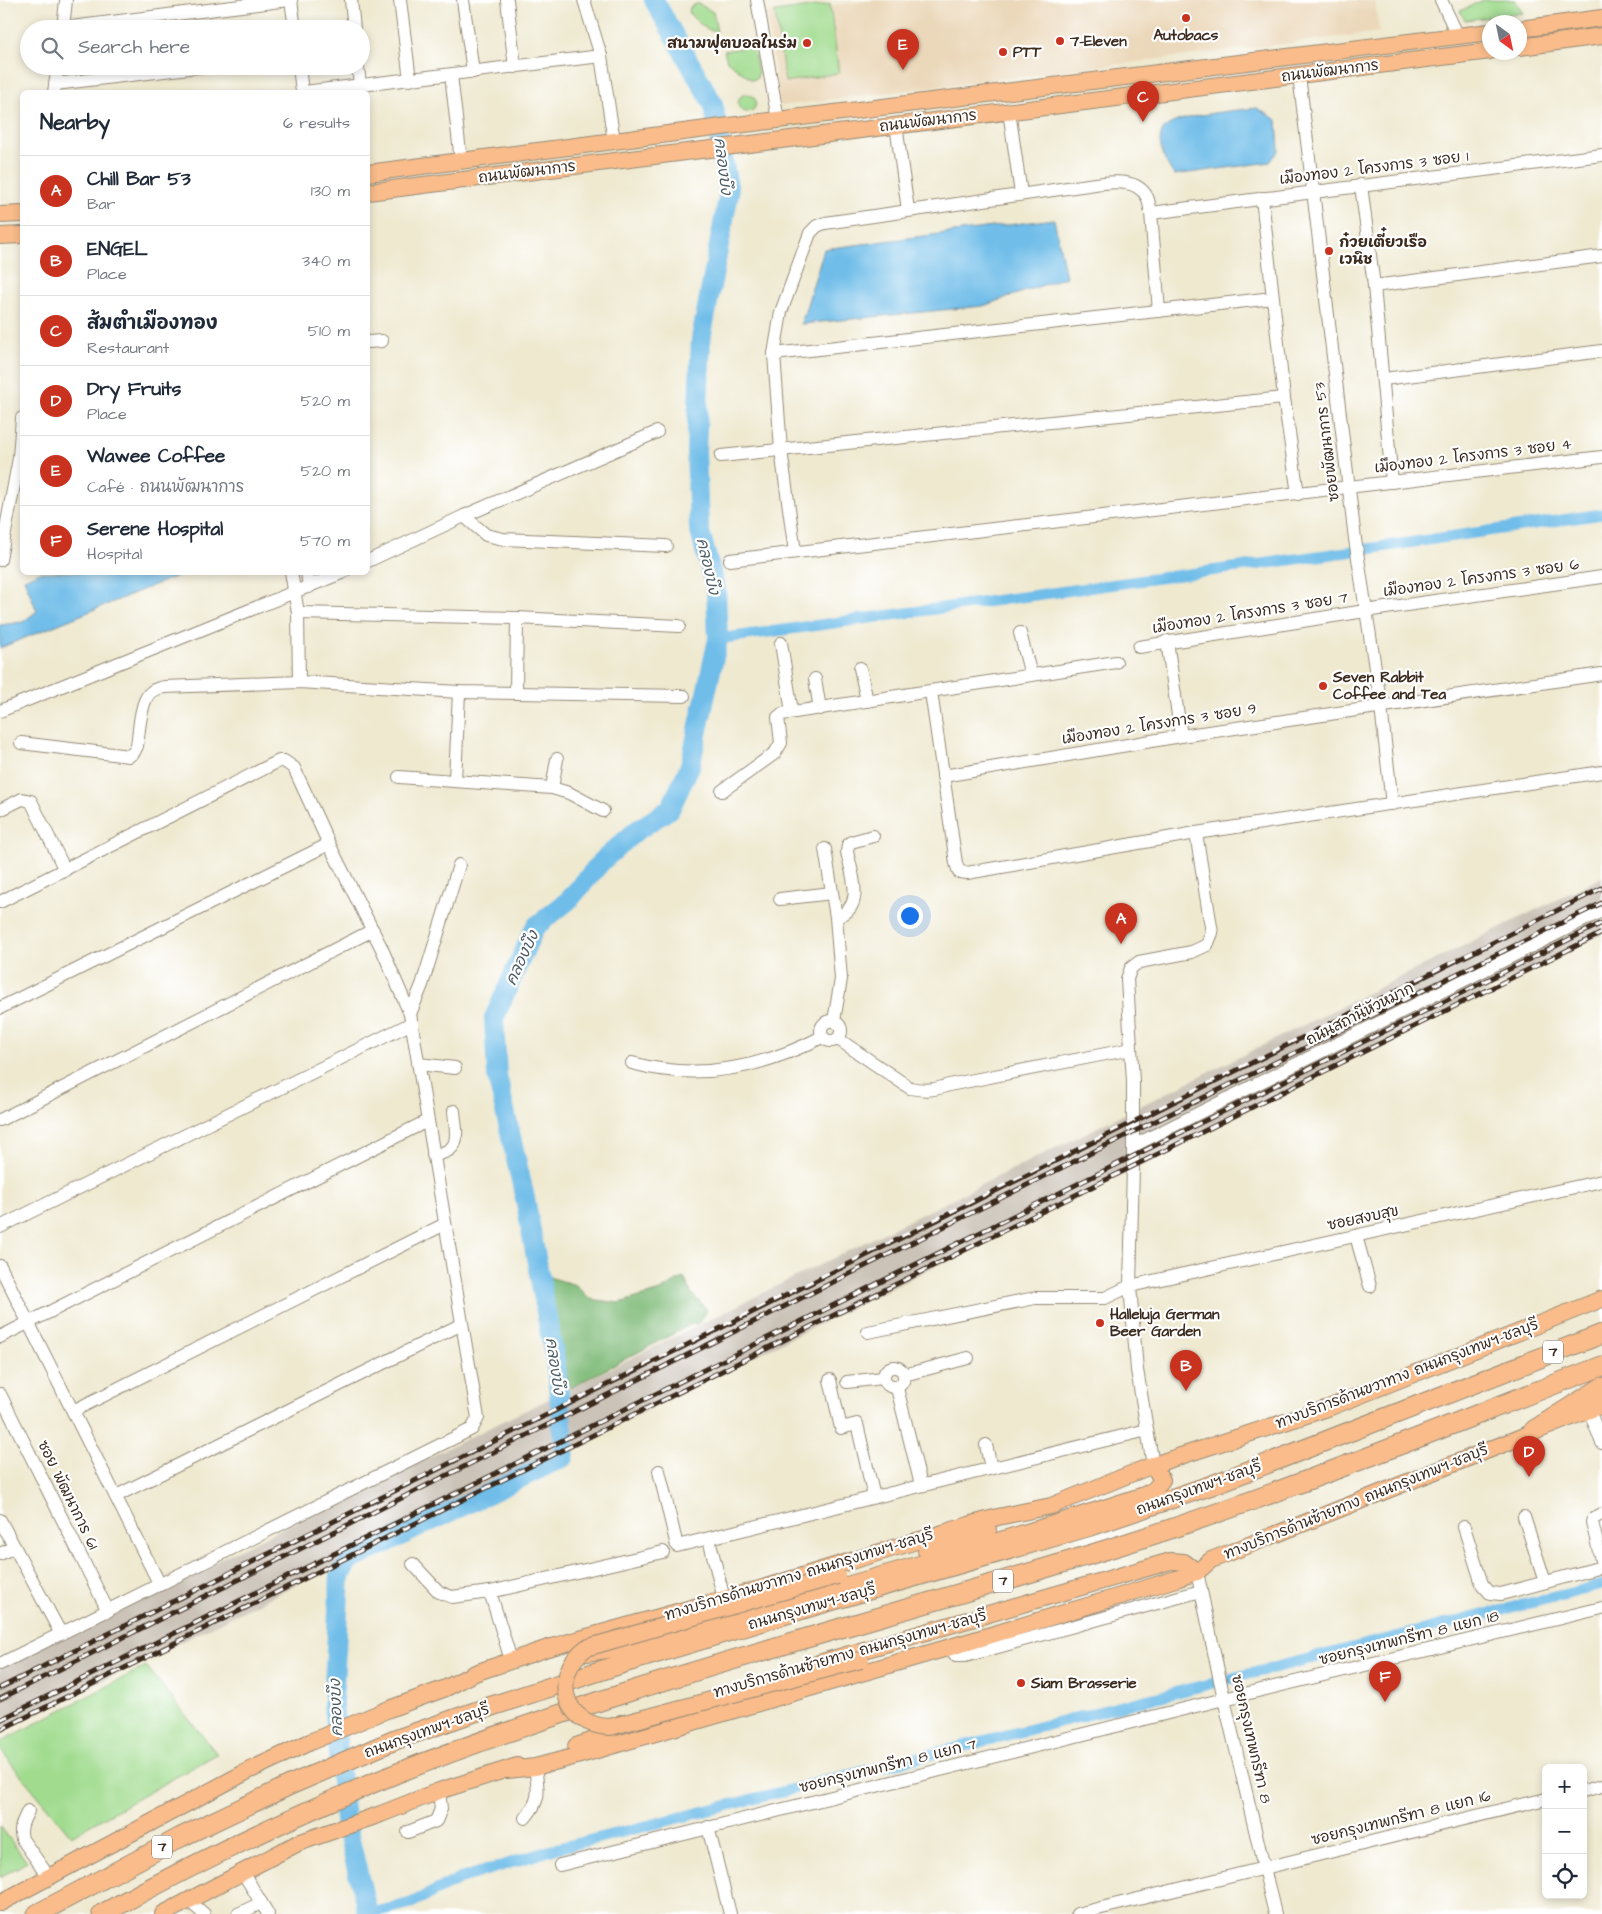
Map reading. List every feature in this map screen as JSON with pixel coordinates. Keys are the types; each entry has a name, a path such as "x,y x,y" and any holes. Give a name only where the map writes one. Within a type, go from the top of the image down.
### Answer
{"highway":[{"name":"ถนนกรุงเทพฯ-ชลบุรี","path":"37,1914 181,1837 290,1785 395,1740 621,1664 1094,1525 1212,1485 1602,1334"},
{"name":"ถนนกรุงเทพฯ-ชลบุรี","path":"102,1914 184,1871 306,1812 396,1774 501,1735 645,1688 1106,1550 1225,1511 1602,1366"},
{"path":"1534,1430 1602,1388"}],"main road":[{"path":"1527,28 1602,18"},
{"name":"ถนนพัฒนาการ","path":"370,173 737,125 1482,33"},
{"path":"1458,36 1459,54"},
{"path":"1527,46 1602,36"},
{"name":"ถนนพัฒนาการ","path":"370,192 1482,51"},
{"path":"1289,56 1299,75"},
{"path":"949,99 950,118"},
{"path":"0,215 20,214"},
{"path":"0,236 20,235"},
{"name":"ทางบริการด้านขวาทาง ถนนกรุงเทพฯ-ชลบุรี","path":"0,1903 248,1771 310,1742 389,1709 446,1688 475,1673 510,1660 724,1599 969,1525 1051,1506 1153,1465 1328,1408 1602,1299"},
{"name":"ทางบริการด้านซ้ายทาง ถนนกรุงเทพฯ-ชลบุรี","path":"507,1770 535,1767 950,1647 1197,1572 1211,1560 1534,1430 1596,1407"},
{"name":"ทางบริการด้านขวาทาง ถนนกรุงเทพฯ-ชลบุรี","path":"446,1688 480,1681 563,1654 614,1649 645,1642 1034,1531 1154,1490 1162,1480 1153,1465"},
{"path":"1034,1622 1005,1623 979,1628 610,1727 589,1724 582,1719 572,1710 566,1695 567,1674 572,1662 586,1648 946,1545 1051,1506"},
{"name":"ทางบริการด้านซ้ายทาง ถนนกรุงเทพฯ-ชลบุรี","path":"176,1910 242,1872 298,1843 381,1814 439,1791 594,1740 622,1722 1159,1564 1178,1561 1190,1565 1197,1572"},
{"path":"1159,1564 1170,1568 1176,1579"},
{"path":"1073,1589 1080,1596 1078,1608"}],"street":[{"path":"64,20 66,0"},
{"path":"128,20 290,0 293,20"},
{"path":"350,0 353,20"},
{"path":"400,0 410,80"},
{"path":"463,0 473,72"},
{"path":"508,0 515,67"},
{"path":"584,0 601,56 614,141"},
{"path":"757,0 778,120"},
{"path":"1441,0 1458,36"},
{"path":"322,90 601,56"},
{"path":"451,74 461,161"},
{"path":"57,75 55,88 144,75"},
{"path":"300,75 303,90"},
{"path":"359,75 360,86"},
{"name":"ซอยพัฒนาการ 53","path":"1299,75 1355,539 1381,707 1392,804"},
{"path":"1009,111 1020,194"},
{"path":"896,125 908,210"},
{"name":"เมืองทอง 2 โครงการ 3 ซอย 1","path":"1150,213 1602,155"},
{"path":"795,552 781,450 774,354 781,312 810,233 817,226 824,223 908,210 1123,181 1137,186 1147,198 1159,311"},
{"path":"1361,185 1384,379 1392,482"},
{"path":"1262,198 1284,398 1298,494"},
{"path":"1374,286 1602,256"},
{"path":"774,354 1273,298"},
{"path":"370,342 382,341"},
{"path":"1384,379 1602,351"},
{"path":"721,456 1284,398"},
{"path":"370,560 464,516 657,432"},
{"name":"เมืองทอง 2 โครงการ 3 ซอย 4","path":"730,560 1602,457"},
{"path":"0,560 20,463"},
{"path":"464,516 486,535 503,539 666,546"},
{"path":"292,575 298,613 299,682"},
{"path":"307,575 309,586"},
{"path":"0,711 336,575"},
{"name":"เมืองทอง 2 โครงการ 3 ซอย 6","path":"1365,611 1602,577"},
{"name":"เมืองทอง 2 โครงการ 3 ซอย 7","path":"1139,647 1167,641 1365,611"},
{"path":"298,613 518,618 679,626"},
{"path":"516,692 518,618"},
{"path":"1020,632 1031,674"},
{"path":"1167,641 1181,736"},
{"path":"781,643 792,712"},
{"path":"722,790 775,752 781,743 778,717 782,714 1116,662"},
{"path":"860,668 867,701"},
{"name":"เมืองทอง 2 โครงการ 3 ซอย 9","path":"943,776 1181,736 1602,674"},
{"path":"816,679 820,709"},
{"path":"21,743 129,756 137,746 143,707 147,697 150,692 164,687 299,682 459,692 684,696"},
{"path":"455,780 459,692"},
{"path":"930,692 956,863 959,872 967,873 1196,833 1602,772"},
{"path":"552,788 557,759"},
{"path":"0,902 279,761 284,761 294,768 329,844 373,930 411,1018 478,1413 476,1424 472,1429 0,1664"},
{"path":"399,777 552,788 569,793 603,811"},
{"path":"0,810 22,799 31,801 65,870"},
{"path":"1153,1465 1137,1370 1130,1286 1132,1049 1127,979 1131,968 1139,962 1192,952 1206,945 1212,933 1196,833"},
{"path":"836,917 851,910 855,895 847,852 848,845 851,842 873,836"},
{"path":"0,1008 329,844"},
{"path":"825,849 836,917 841,978 834,1021"},
{"path":"0,1227 411,1018 459,865"},
{"path":"780,899 832,893"},
{"name":"ถนนสถานีหัวหมาก","path":"1132,1146 1602,912"},
{"path":"0,1120 373,930"},
{"path":"822,1037 821,1032 824,1024 834,1021"},
{"path":"822,1037 830,1042 838,1039 842,1030 834,1021"},
{"path":"632,1063 656,1070 699,1072 753,1064 777,1058 822,1037"},
{"path":"838,1039 910,1088 922,1090 935,1090 949,1085 1132,1049"},
{"path":"418,1064 455,1068"},
{"path":"433,1155 442,1154 454,1146 456,1140 454,1112"},
{"path":"0,1337 427,1121"},
{"name":"ซอยสงบสุข","path":"868,1332 1035,1298 1105,1298 1130,1286 1602,1181"},
{"path":"73,1411 445,1224"},
{"path":"1356,1236 1370,1286"},
{"path":"0,1266 160,1585"},
{"path":"116,1496 462,1324"},
{"path":"904,1375 968,1358"},
{"path":"883,1378 886,1370 890,1367 898,1368 904,1375"},
{"path":"897,1388 901,1385 904,1375"},
{"path":"847,1382 883,1378"},
{"path":"883,1378 888,1386 897,1388"},
{"path":"830,1380 840,1428 858,1424 874,1497"},
{"path":"897,1388 921,1485"},
{"name":"ซอย พัฒนาการ 61","path":"0,1394 108,1611"},
{"path":"1596,1407 1602,1443"},
{"path":"659,1472 677,1546 1147,1430"},
{"path":"986,1446 991,1468"},
{"path":"1464,1527 1482,1584 1490,1594 1501,1594 1602,1566 1592,1522 1594,1518 1602,1514"},
{"path":"1524,1517 1545,1582"},
{"path":"0,1520 61,1634"},
{"path":"710,1539 724,1599"},
{"path":"0,1554 14,1547"},
{"path":"413,1564 439,1592 452,1597 490,1592 663,1552"},
{"name":"ซอยกรุงเทพกรีฑา 8","path":"1197,1572 1275,1914"},
{"path":"950,1647 956,1656 965,1656 1202,1591"},
{"path":"490,1592 510,1660"},
{"name":"ซอยกรุงเทพกรีฑา 8 แยก 18","path":"1224,1696 1602,1608"},
{"name":"ซอยกรุงเทพกรีฑา 8 แยก 7","path":"560,1865 1224,1696"},
{"path":"526,1818 538,1799 535,1767"},
{"path":"1587,1790 1602,1786"},
{"path":"408,1832 436,1821 441,1810 439,1791"},
{"name":"ซอยกรุงเทพกรีฑา 8 แยก 16","path":"1077,1914 1542,1801"},
{"path":"28,1811 20,1831 22,1839 49,1877"},
{"path":"708,1827 730,1914"},
{"path":"242,1872 268,1914"},
{"path":"238,1914 261,1902"},
{"path":"176,1910 204,1914"}],"shaded area":[{"path":"875,0 1375,0 1379,32 780,106 767,13"},
{"path":"1602,877 1602,934 0,1732 0,1665 553,1397"}],"green space":[{"path":"1483,0 1515,0 1523,13 1482,15 1482,18 1465,20 1460,11"},
{"path":"696,4 713,12 717,32 702,25 689,13 690,7"},
{"name":"สนามฟุตบอลในร่ม","path":"830,4 839,73 785,82 775,12"},
{"path":"753,46 758,73 757,78 752,80 727,61 724,51"},
{"path":"743,94 751,94 756,99 754,110 743,112 738,107 738,99"},
{"path":"539,1274 576,1285 590,1299 619,1303 660,1291 684,1277 691,1293 707,1309 698,1324 692,1324 570,1388"},
{"path":"146,1666 217,1754 71,1836 0,1750 0,1742"},
{"path":"0,1826 27,1862 0,1877"}],"water":[{"path":"1257,108 1277,120 1279,150 1270,162 1174,175 1162,153 1160,140 1164,129 1170,124 1193,117"},
{"path":"1054,219 1066,277 983,306 801,324 824,249"},
{"path":"33,575 179,575 0,648 0,625 23,622 37,611 24,579"}],"waterway":[{"name":"คลองบึง","path":"368,1914 345,1820 333,1704 340,1575 351,1560 564,1457 556,1366 525,1198 497,1076 494,1018 535,927 569,900 602,861 636,831 670,809 690,766 718,639 716,591 699,528 696,450 701,339 729,193 713,104 654,0"},
{"path":"718,639 1347,552 1602,514"},
{"path":"368,1914 411,1903 459,1879 555,1849 1602,1585"}],"railway":[{"path":"0,1688 1602,888"},
{"path":"0,1699 1133,1132 1602,903"},
{"path":"0,1720 1602,923"},
{"path":"0,1730 1602,933"}],"place":[{"name":"Autobacs","path":"1186,18"},
{"name":"7-Eleven","path":"1060,41"},
{"name":"สนามฟุตบอลในร่ม","path":"807,43"},
{"name":"PTT","path":"1003,52"},
{"name":"Wawee Coffee","path":"903,70"},
{"name":"ส้มตำเมืองทอง","path":"1143,122"},
{"name":"ก๋วยเตี๋ยวเรือ เวนิช","path":"1329,251"},
{"name":"Seven Rabbit Coffee and Tea","path":"1323,686"},
{"name":"Chill Bar 53","path":"1121,944"},
{"name":"Halleluja German Beer Garden","path":"1100,1323"},
{"name":"ENGEL","path":"1186,1391"},
{"name":"Dry Fruits","path":"1529,1477"},
{"name":"Siam Brasserie","path":"1021,1683"},
{"name":"Serene Hospital","path":"1385,1702"}]}
